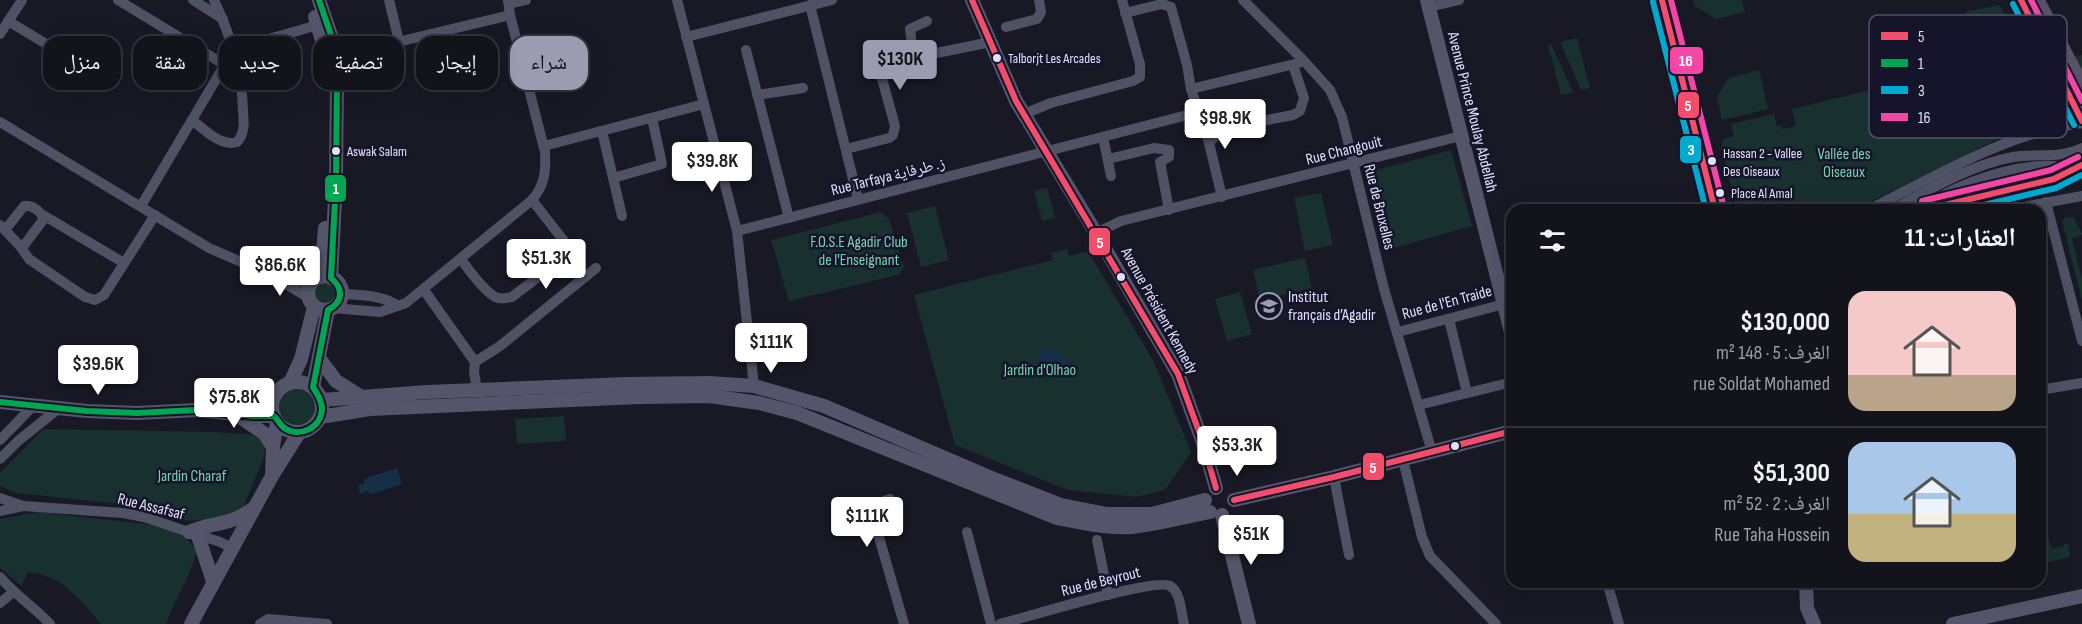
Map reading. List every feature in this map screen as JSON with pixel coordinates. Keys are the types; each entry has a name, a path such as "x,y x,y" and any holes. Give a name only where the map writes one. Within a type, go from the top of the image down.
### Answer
{"main road":[{"path":"2021,0 2031,15"},
{"path":"2037,0 2043,15"},
{"path":"2067,70 2082,86"},
{"path":"2067,80 2082,122"}],"street":[{"path":"0,34 22,0"},
{"path":"118,0 219,61"},
{"path":"193,0 223,19"},
{"path":"213,0 229,36"},
{"path":"310,0 326,58 329,89 327,195 319,358 313,387"},
{"path":"319,0 330,36"},
{"path":"389,0 398,36"},
{"path":"404,39 525,0"},
{"path":"677,0 736,231 754,386"},
{"path":"686,37 832,0"},
{"name":"Avenue Président Kennedy","path":"972,0 1024,114 1178,374 1194,415 1216,488"},
{"path":"1006,27 1037,19 1041,12 1039,0"},
{"path":"1024,114 1051,103 1133,81 1140,77 1140,64 1122,0"},
{"name":"Rue de Bruxelles","path":"1243,0 1305,62 1329,90 1342,117 1381,279 1432,452"},
{"path":"1428,4 1460,0"},
{"path":"1662,0 1713,204"},
{"path":"1125,13 1162,4 1171,7 1187,65 1191,89 1209,143 1222,197"},
{"name":"Avenue Prince Moulay Abdellah","path":"1428,4 1506,315"},
{"path":"810,5 858,200"},
{"path":"321,295 380,312 398,306 423,290 532,200 544,181 546,159 509,6"},
{"path":"8,21 43,42"},
{"path":"927,21 910,29 913,54 989,39"},
{"path":"280,36 318,25"},
{"path":"846,149 888,138 894,132 895,126 881,75 887,65 989,39"},
{"path":"746,50 789,218"},
{"path":"1191,89 1305,62"},
{"path":"1209,143 1219,132 1236,126 1293,115 1300,111 1304,98 1293,65"},
{"path":"141,206 219,75"},
{"path":"757,95 803,88"},
{"path":"192,120 224,142 234,144 240,139 243,129 242,90"},
{"path":"290,383 301,359 321,295 338,110 337,90"},
{"path":"544,146 704,104"},
{"name":"Rue Tarfaya ز. طرفاية","path":"736,231 1199,112"},
{"path":"613,178 662,164 652,118"},
{"path":"0,122 209,248 269,274 285,275 321,295 339,302 342,294 339,284 321,295"},
{"path":"2067,125 2082,122"},
{"path":"602,131 622,216"},
{"name":"Rue Changouit","path":"1096,233 1121,222 1461,136"},
{"path":"1102,137 1111,176"},
{"path":"1880,204 2018,138"},
{"path":"1108,159 1154,148 1169,150 1169,157 1160,162 1169,210"},
{"path":"1904,204 1966,172 1995,162 2012,158 2067,154 2082,148"},
{"path":"1931,204 1953,190 2000,174 2049,165 2078,167"},
{"path":"1948,204 2061,177 2078,167"},
{"path":"2036,204 2082,196"},
{"path":"461,259 493,296 505,298 513,297 564,257 567,251 564,241 532,200"},
{"path":"2046,202 2082,341"},
{"path":"124,262 31,207 24,206 3,228 34,263 90,299 104,296 155,215"},
{"path":"22,248 39,228 43,215"},
{"path":"475,362 500,346 596,268"},
{"path":"423,290 475,362 477,389"},
{"path":"342,294 384,299 398,306"},
{"name":"Rue de l'En Traide","path":"1398,332 1503,304"},
{"path":"1449,319 1467,393"},
{"path":"319,358 336,381 360,396"},
{"path":"2046,389 2082,382"},
{"path":"196,410 276,419 289,431 300,433 312,428 322,412 322,400 313,387 302,383 290,383 276,394 272,405 276,419 272,476"},
{"path":"322,400 477,389 626,384 709,383 754,386 824,406 989,477 1061,505 1107,514 1152,514 1212,509 1228,513 1233,507 1234,500 1229,491 1224,488 1216,488 1207,495 1212,509 1249,624"},
{"path":"1419,405 1506,383"},
{"path":"0,402 58,409 137,413 196,410 276,394"},
{"path":"320,417 370,409 709,396 759,403 797,413 1058,518 1130,527 1171,521 1212,509"},
{"path":"0,440 33,406"},
{"path":"0,459 18,441 58,409"},
{"path":"234,414 264,433 273,447"},
{"path":"191,624 272,476 300,433"},
{"path":"1234,500 1335,477 1506,433"},
{"path":"1403,460 1422,537 1430,556 1496,624"},
{"path":"1335,477 1348,555"},
{"name":"Rue Assafsaf","path":"0,498 23,506 123,513 144,517 232,548"},
{"path":"890,499 870,506 904,624"},
{"name":"Rue Assafsaf","path":"0,511 23,506"},
{"path":"213,581 194,535 199,527 229,522 242,517 255,507"},
{"path":"967,532 991,624"},
{"path":"1097,540 1108,595"},
{"path":"0,577 50,624"},
{"name":"Rue de Beyrout","path":"1000,624 1135,588 1165,584 1172,586 1176,592 1184,624"},
{"path":"1609,588 1618,624"},
{"path":"1806,588 1806,608 1814,624"},
{"path":"0,603 14,592"},
{"path":"1953,624 2082,596"},
{"path":"260,624 268,619 327,624"}],"green space":[{"path":"1693,0 1742,0 1745,12 1716,19 1695,6"},
{"path":"2000,5 2005,15 1966,15 1965,12"},
{"path":"1577,38 1590,88 1581,90 1560,42"},
{"path":"1551,44 1573,92 1561,95 1548,45"},
{"path":"2082,55 2082,111 2067,114 2067,58"},
{"path":"1759,70 1768,109 1722,120 1717,96 1729,78"},
{"name":"Vallée des Oiseaux","path":"1869,90 1869,138 2000,138 1866,204 1735,204 1721,147 1724,139 1734,136 1731,124 1774,114 1777,126 1781,125 1782,129 1796,126 1792,109"},
{"path":"1451,150 1472,226 1390,249 1369,172"},
{"path":"1047,187 1055,218 1042,221 1034,191"},
{"path":"1321,193 1333,245 1305,251 1294,198"},
{"path":"935,206 949,260 921,267 907,213"},
{"name":"F.O.S.E Agadir Club de l'Enseignant","path":"881,212 889,219 904,268 898,275 789,301 771,240"},
{"path":"2073,217 2082,233 2072,238 2082,279 2082,300 2062,221"},
{"name":"Jardin d'Olhao","path":"1067,249 1069,256 1088,251 1154,362 1191,452 1165,490 1137,497 1068,490 955,445 914,295 1053,260 1051,253"},
{"path":"1305,258 1312,288 1260,300 1253,270"},
{"path":"324,279 333,283 337,292 333,301 324,305 315,301 311,292 315,283"},
{"path":"1240,292 1252,334 1227,341 1215,299"},
{"path":"297,387 311,393 317,407 311,421 297,427 283,421 277,407 283,393"},
{"path":"564,416 566,441 517,444 515,419"},
{"name":"Jardin Charaf","path":"43,429 215,432 257,435 265,446 264,457 244,506 218,519 188,521 122,504 16,493 0,486 0,473"},
{"path":"38,512 154,525 183,534 197,551 166,624 101,624 70,590 52,578 28,572 21,586 0,568 0,519"},
{"path":"2046,531 2052,549 2068,543 2070,557 2046,563"}],"water":[{"path":"1044,347 1063,356 1073,367 1074,372 1058,371 1043,361 1037,352"},
{"path":"397,468 402,484 369,495 368,491 360,494 358,485 365,483 364,479"}],"transit line":[{"name":"1","path":"0,402 87,411 137,413 196,410 274,416 283,427 296,432 308,430 318,422 322,406 313,387 328,310 337,303 340,295 338,287 331,278 336,180 337,81 332,38 319,0"},
{"name":"5","path":"972,0 1016,101 1178,374 1202,440 1216,488"},
{"name":"5","path":"1662,0 1713,204"},
{"name":"16","path":"1671,0 1723,204"},
{"name":"5","path":"2021,0 2029,15"},
{"name":"16","path":"2031,0 2039,15"},
{"name":"3","path":"1653,2 1704,204"},
{"name":"3","path":"2013,4 2019,15"},
{"name":"16","path":"2067,71 2082,101"},
{"name":"5","path":"2067,91 2082,121"},
{"name":"3","path":"2067,111 2074,125"},
{"name":"16","path":"1922,201 2051,170 2078,157"},
{"name":"5","path":"1949,204 2054,179 2082,165"},
{"name":"3","path":"1988,204 2056,188 2082,175"},
{"name":"5","path":"1234,500 1506,433"}],"place":[{"name":"Talborjt Les Arcades","path":"997,58"},
{"name":"Aswak Salam","path":"336,151"},
{"name":"Hassan 2 - Vallee Des Oiseaux","path":"1712,161"},
{"name":"Place Al Amal","path":"1720,193"},
{"name":"Institut français d’Agadir","path":"1269,306"}]}
